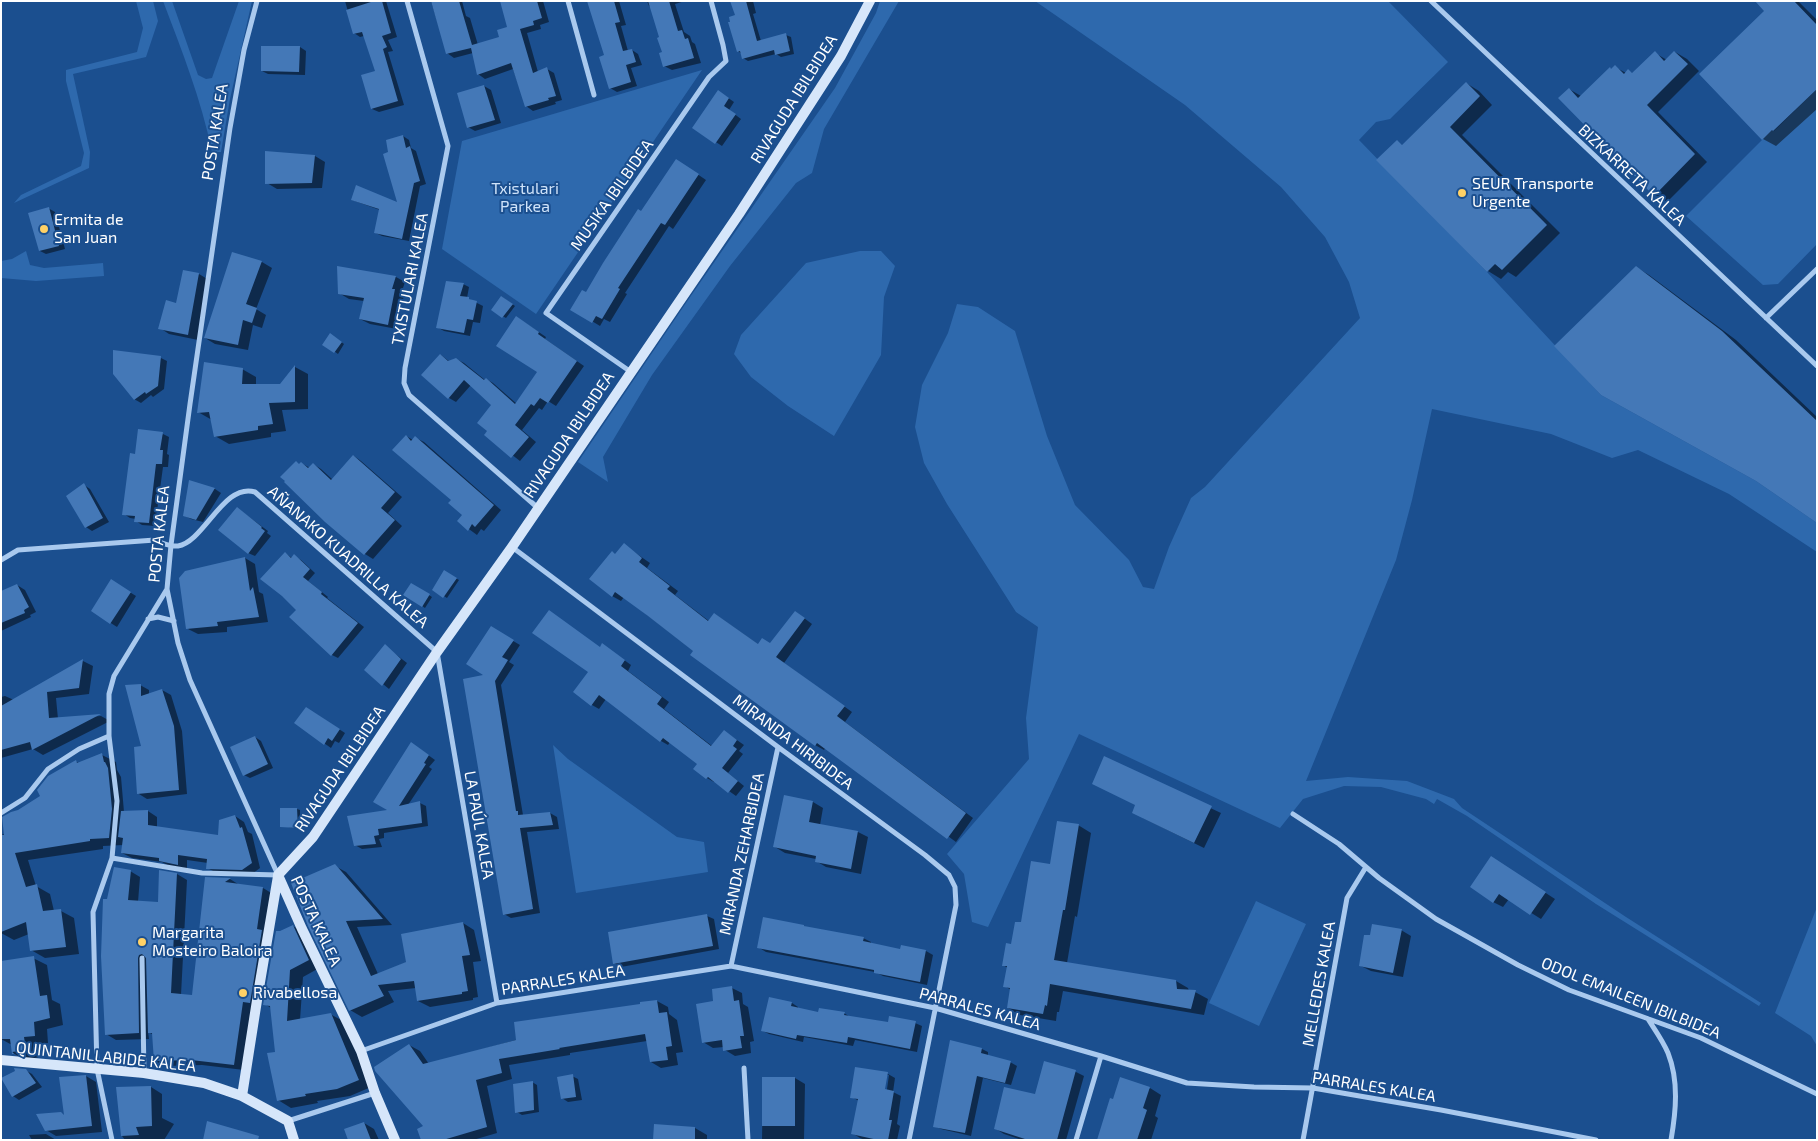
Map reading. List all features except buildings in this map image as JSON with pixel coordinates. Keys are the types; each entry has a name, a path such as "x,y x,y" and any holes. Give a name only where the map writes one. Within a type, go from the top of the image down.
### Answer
{"street":[{"name":"POSTA KALEA","path":"257,1 244,50 230,128 171,546 167,589 178,643 190,680 302,929 360,1050 375,1093 395,1140"},
{"name":"TXISTULARI KALEA","path":"407,1 448,146 405,368 404,383 409,395 538,508"},
{"path":"568,1 594,95"},
{"name":"MUSIKA IBILBIDEA","path":"630,372 546,313 709,77 726,61 724,45 711,1"},
{"name":"RIVAGUDA IBILBIDEA","path":"278,875 313,837 437,652 512,547 739,214 840,56 870,1"},
{"name":"BIZKARRETA KALEA","path":"1431,1 1817,366"},
{"path":"1766,318 1817,269"},
{"name":"AÑANAKO KUADRILLA KALEA","path":"171,546 180,546 191,539 227,501 238,493 247,490 255,492 437,652"},
{"path":"1,560 18,550 155,540 171,546"},
{"name":"MIRANDA HIRIBIDEA","path":"512,547 925,855 949,875 955,887 956,904 909,1140"},
{"path":"111,1139 97,1069 93,912 112,858 117,801 109,736 109,694 114,676 167,589"},
{"path":"148,619 158,617 174,621"},
{"name":"LA PAÚL KALEA","path":"437,652 497,1003"},
{"path":"1,813 25,798 48,769 79,749 109,736"},
{"name":"MIRANDA ZEHARBIDEA","path":"731,966 778,747"},
{"name":"ODOL EMAILEEN IBILBIDEA","path":"1293,814 1339,844 1366,868 1436,919 1518,965 1569,990 1701,1038 1817,1094"},
{"path":"112,858 202,873 278,875 242,1096"},
{"name":"MELLEDES KALEA","path":"1303,1140 1347,898 1366,868"},
{"path":"142,958 144,1074"},
{"name":"PARRALES KALEA","path":"360,1050 497,1003 731,966 935,1008 1102,1056 1187,1083 1312,1088 1596,1140"},
{"path":"1648,1018 1668,1053 1674,1075 1675,1108 1671,1140"},
{"path":"1076,1140 1102,1056"},
{"name":"QUINTANILLABIDE KALEA","path":"1,1060 144,1074 204,1083 242,1096 288,1121"},
{"path":"744,1068 748,1140"},
{"path":"294,1140 288,1121 375,1093"}],"green space":[{"path":"136,1 153,1 158,21 146,57 73,74 90,152 89,168 14,203 21,195 81,166 84,153 66,81 66,70 137,52 143,28"},
{"path":"163,1 172,1 198,75 206,79 212,78 239,1 252,1 230,99 221,152 212,152 197,94"},
{"path":"880,1 899,1 824,129 812,173 796,183 730,266 652,375 603,457 608,482 578,462 835,88 876,13"},
{"path":"1035,1 1388,1 1448,62 1390,119 1376,122 1359,140 1487,272 1601,395 1756,481 1817,523 1817,552 1729,494 1638,450 1612,458 1551,434 1432,409 1412,500 1396,560 1306,781 1348,777 1407,781 1454,799 1462,808 1626,917 1761,1003 1759,1006 1596,904 1467,816 1437,799 1434,804 1426,799 1381,787 1344,786 1303,799 1280,828 1079,734 988,927 972,922 964,874 947,854 1029,759 1026,718 1038,627 1016,612 947,504 924,463 915,427 922,385 948,333 957,304 978,307 1015,331 1047,436 1075,505 1129,560 1143,587 1154,589 1169,547 1191,498 1205,487 1360,318 1349,282 1325,237 1281,187 1185,105"},
{"name":"Txistulari Parkea","path":"702,70 536,314 442,249 462,141"},
{"path":"1817,89 1817,244 1778,284 1763,285 1686,216 1772,130 1774,131"},
{"path":"26,251 30,265 44,268 103,263 104,276 36,281 1,278 1,261 12,259"},
{"path":"860,251 881,251 895,266 884,297 881,355 834,436 788,406 751,377 734,354 741,335 806,263"},
{"path":"553,745 568,759 677,837 704,842 708,872 576,893"},
{"path":"1256,901 1306,924 1259,1026 1209,1003"},
{"path":"1817,907 1817,1046 1811,1036 1775,1013"}],"place":[{"name":"SEUR Transporte Urgente","path":"1462,193"},
{"name":"Ermita de San Juan","path":"44,229"},
{"name":"Margarita Mosteiro Baloira","path":"142,942"},
{"name":"Rivabellosa","path":"243,993"}]}
